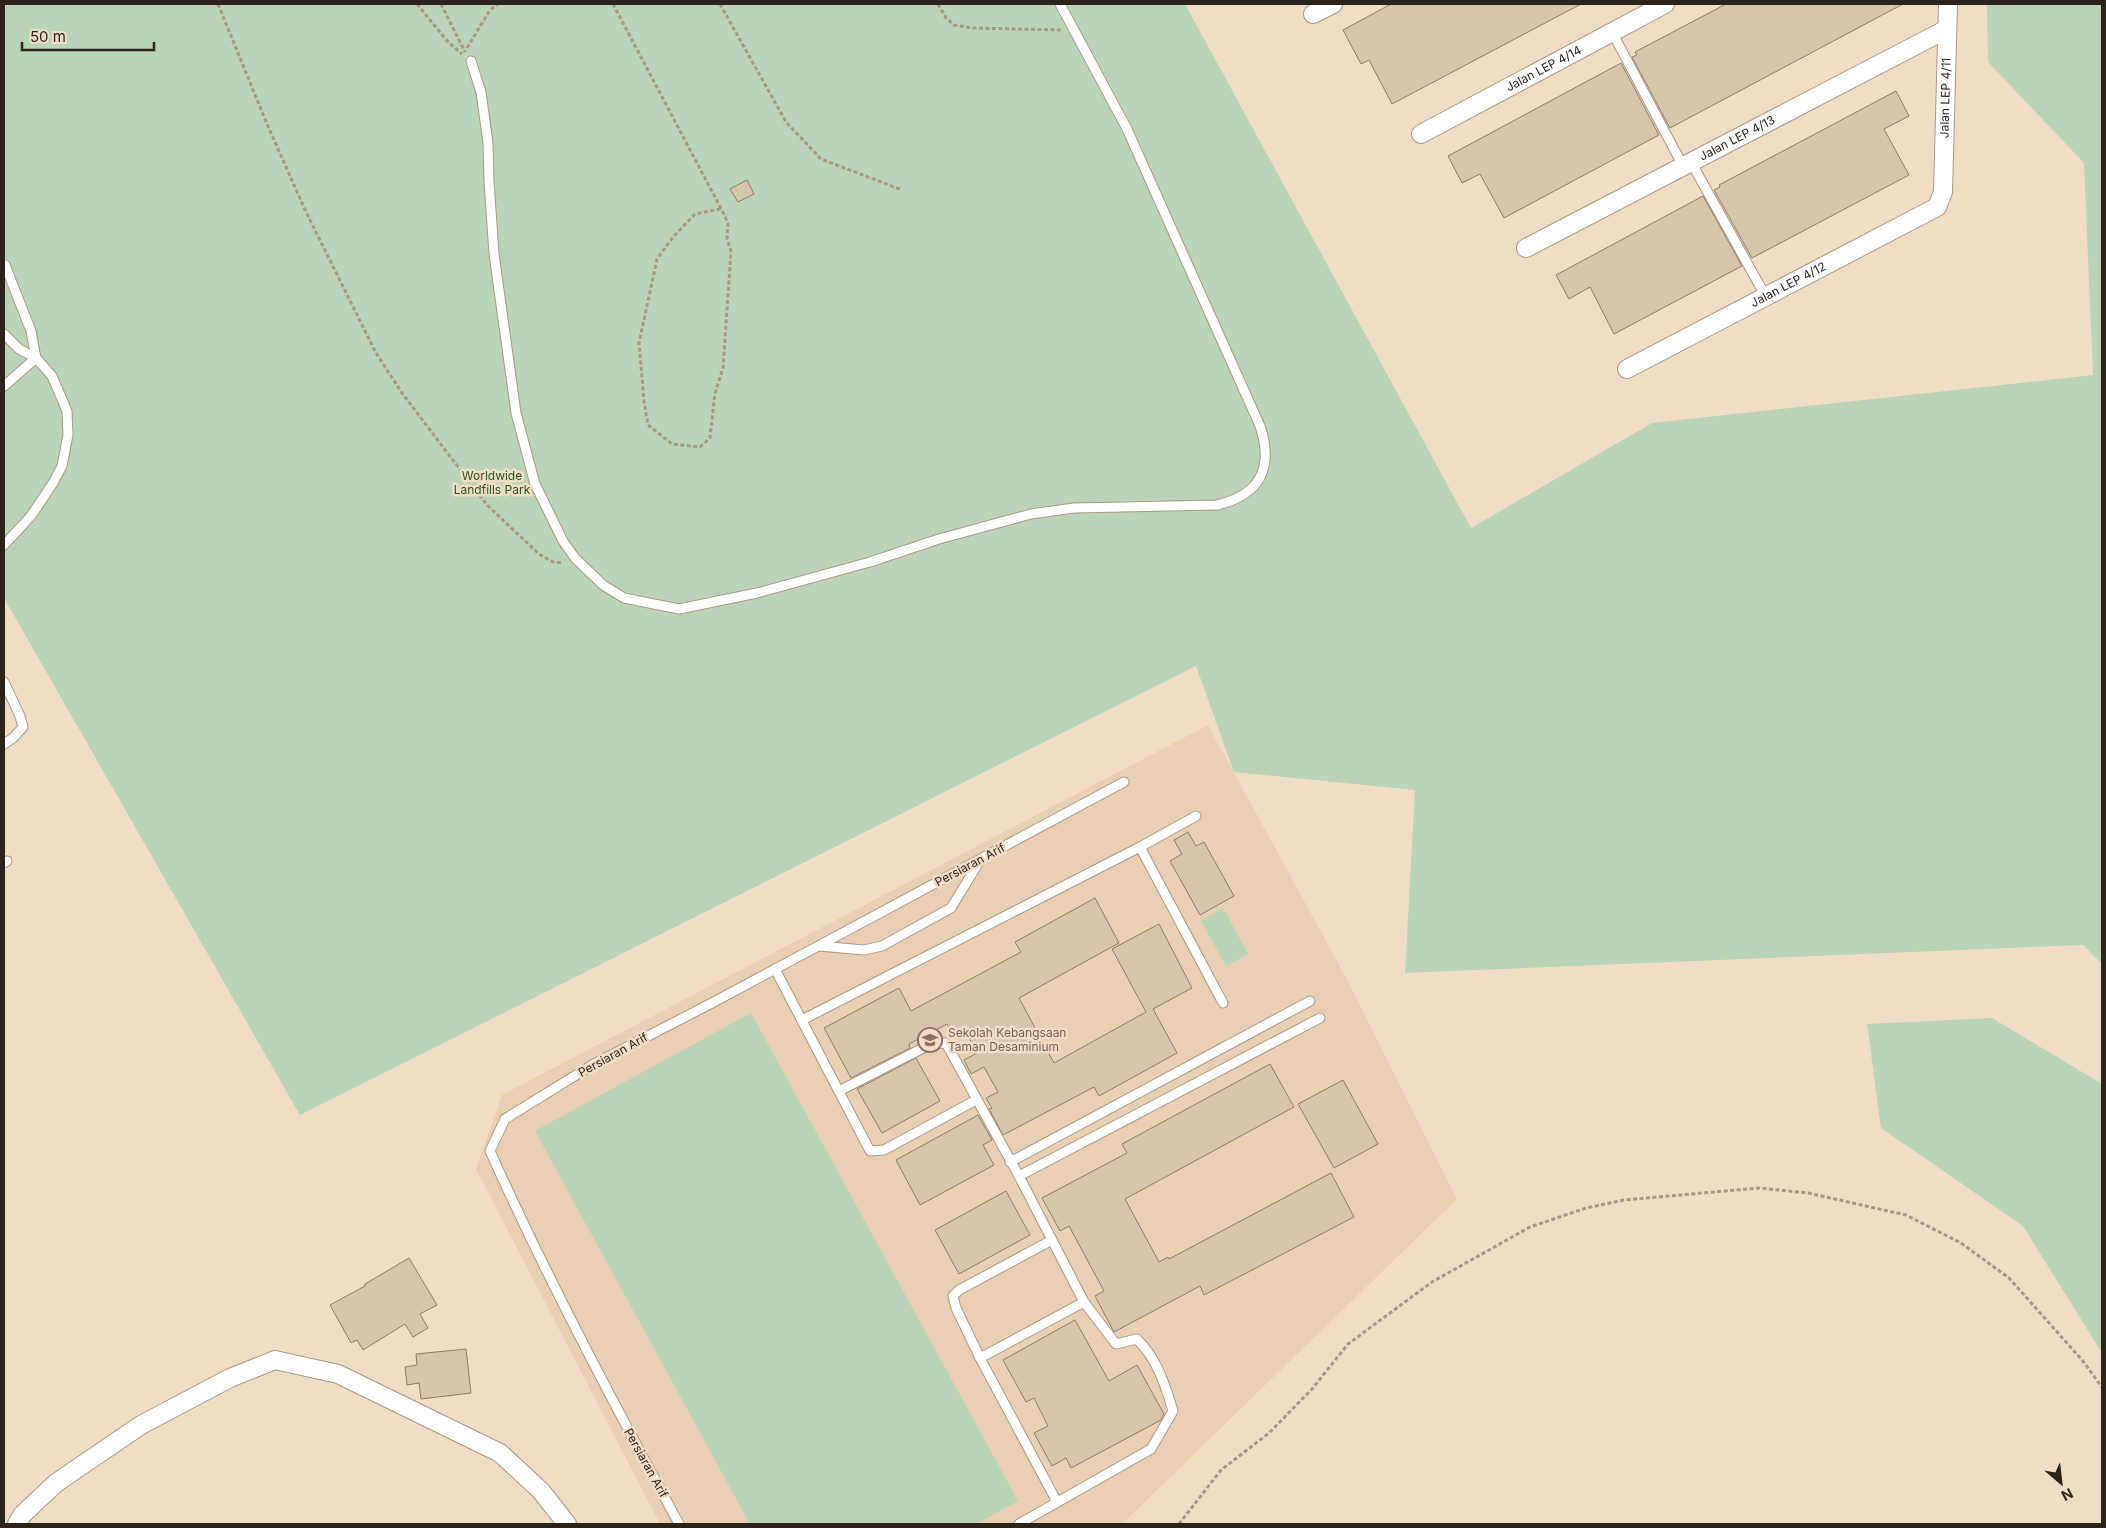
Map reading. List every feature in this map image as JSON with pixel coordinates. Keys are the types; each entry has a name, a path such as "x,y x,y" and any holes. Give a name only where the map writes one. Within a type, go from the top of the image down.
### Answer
{"street":[{"path":"1313,14 1333,4"},
{"name":"Jalan LEP 4/14","path":"1421,134 1612,32 1636,12 1666,4"},
{"name":"Jalan LEP 4/11","path":"1943,192 1948,4"},
{"name":"Jalan LEP 4/13","path":"1526,248 1947,29"},
{"name":"Jalan LEP 4/12","path":"1627,370 1936,208 1943,192"},
{"path":"17,1524 22,1515 56,1483 141,1425 230,1378 275,1360 338,1374 500,1453 541,1492 567,1524"}],"lane":[{"path":"471,61 480,92 488,143 488,181 494,254 516,413 534,484 563,541 575,558 603,585 624,598 679,609 757,593 870,562 939,539 1031,514 1074,508 1217,505 1237,499 1250,491 1263,474 1265,439 1260,426 1127,129 1060,4"},
{"path":"1612,32 1766,297"},
{"path":"5,265 31,331 36,358"},
{"path":"4,334 19,349 36,358 52,376 67,410 68,435 62,466 53,483 31,516 4,545"},
{"path":"4,386 36,358"},
{"path":"4,682 20,716 23,727 14,738 4,744"},
{"name":"Persiaran Arif","path":"679,1524 613,1403 515,1206 490,1151 505,1120 594,1064 819,946 1124,782"},
{"path":"802,1020 1140,847 1196,816"},
{"path":"1140,847 1223,1003"},
{"path":"819,946 864,950 882,946 951,908 981,859"},
{"path":"775,969 870,1150 884,1150 976,1100"},
{"path":"1010,1162 1310,1001"},
{"path":"1019,1176 1320,1018"},
{"path":"839,1091 931,1044 946,1043 1019,1176 1084,1302 1116,1344 1137,1338 1146,1348 1162,1376 1173,1411 1151,1449 1019,1524"},
{"path":"1052,1240 959,1290 953,1296 956,1308 980,1358 1057,1502"},
{"path":"980,1358 1084,1302"}],"path":[{"path":"218,4 306,212 376,353 397,385 487,505 539,554 553,562 563,563 575,558"},
{"path":"417,4 448,42 471,61"},
{"path":"440,4 471,61"},
{"path":"465,51 472,43 490,10 498,4"},
{"path":"613,4 721,209 728,224 727,239 731,251 723,368 715,393 710,438 700,447 672,444 648,425 644,400 639,342 648,293 657,259 673,237 695,214 721,209"},
{"path":"720,4 786,122 821,159 902,190"},
{"path":"938,4 946,18 954,25 972,28 1074,30"},
{"path":"1179,1524 1220,1470 1269,1434 1312,1389 1348,1344 1432,1282 1530,1227 1586,1208 1624,1200 1759,1188 1808,1193 1906,1215 1961,1243 2009,1278 2082,1360 2102,1387"}],"shaded area":[{"path":"1208,725 1350,985 1457,1199 1122,1524 660,1524 476,1169 502,1095"}],"green space":[{"name":"Worldwide Landfills Park","path":"4,4 1185,4 1471,528 1652,423 2093,375 2084,163 1988,62 1987,4 2102,4 2102,964 2083,945 1405,973 1415,790 1234,772 1196,666 300,1115 4,598"},
{"path":"1223,908 1248,954 1226,966 1201,921"},
{"path":"751,1013 1018,1501 976,1524 750,1524 535,1131"},
{"path":"1992,1018 2102,1084 2102,1353 2023,1226 1881,1128 1867,1024"}],"building":[{"path":"1391,4 1581,4 1392,104 1369,60 1361,64 1343,30"},
{"path":"1726,4 1903,4 1670,128 1632,57 1637,55 1635,52"},
{"path":"1621,63 1659,135 1504,218 1480,174 1462,183 1448,156"},
{"path":"1896,91 1909,116 1884,129 1909,175 1752,258 1714,190 1720,187 1719,185"},
{"path":"747,180 754,194 738,202 730,189"},
{"path":"1703,196 1742,266 1614,334 1590,287 1569,299 1556,275"},
{"path":"1188,832 1196,846 1204,842 1234,896 1200,915 1170,861 1182,854 1174,840"},
{"path":"1095,898 1119,943 1019,998 1054,1063 1146,1012 1112,949 1159,924 1192,988 1153,1009 1177,1053 1099,1096 1094,1087 1003,1135 989,1109 992,1108 986,1098 998,1092 984,1067 971,1074 964,1060 977,1053 963,1027 952,1033 947,1024 909,1044 910,1048 851,1078 824,1028 899,988 911,1011 1021,952 1015,942"},
{"path":"916,1058 940,1101 882,1133 857,1089"},
{"path":"1270,1064 1294,1107 1125,1199 1159,1262 1168,1257 1169,1259 1331,1173 1354,1217 1204,1295 1200,1286 1114,1332 1095,1296 1104,1291 1069,1226 1060,1231 1042,1198 1127,1153 1122,1144"},
{"path":"1343,1080 1378,1144 1334,1168 1298,1104"},
{"path":"978,1115 992,1140 983,1145 994,1165 920,1205 896,1160"},
{"path":"1006,1191 1030,1235 959,1274 935,1230"},
{"path":"409,1258 437,1305 420,1314 428,1328 413,1337 405,1324 363,1350 357,1340 351,1343 330,1305 365,1286 365,1284"},
{"path":"1075,1320 1109,1381 1137,1365 1164,1414 1161,1420 1071,1468 1066,1458 1052,1466 1034,1433 1048,1426 1034,1398 1026,1402 1003,1360"},
{"path":"466,1349 471,1393 421,1399 419,1383 407,1385 405,1367 417,1365 416,1354"}],"place":[{"name":"Sekolah Kebangsaan Taman Desaminium","path":"930,1040"}]}
